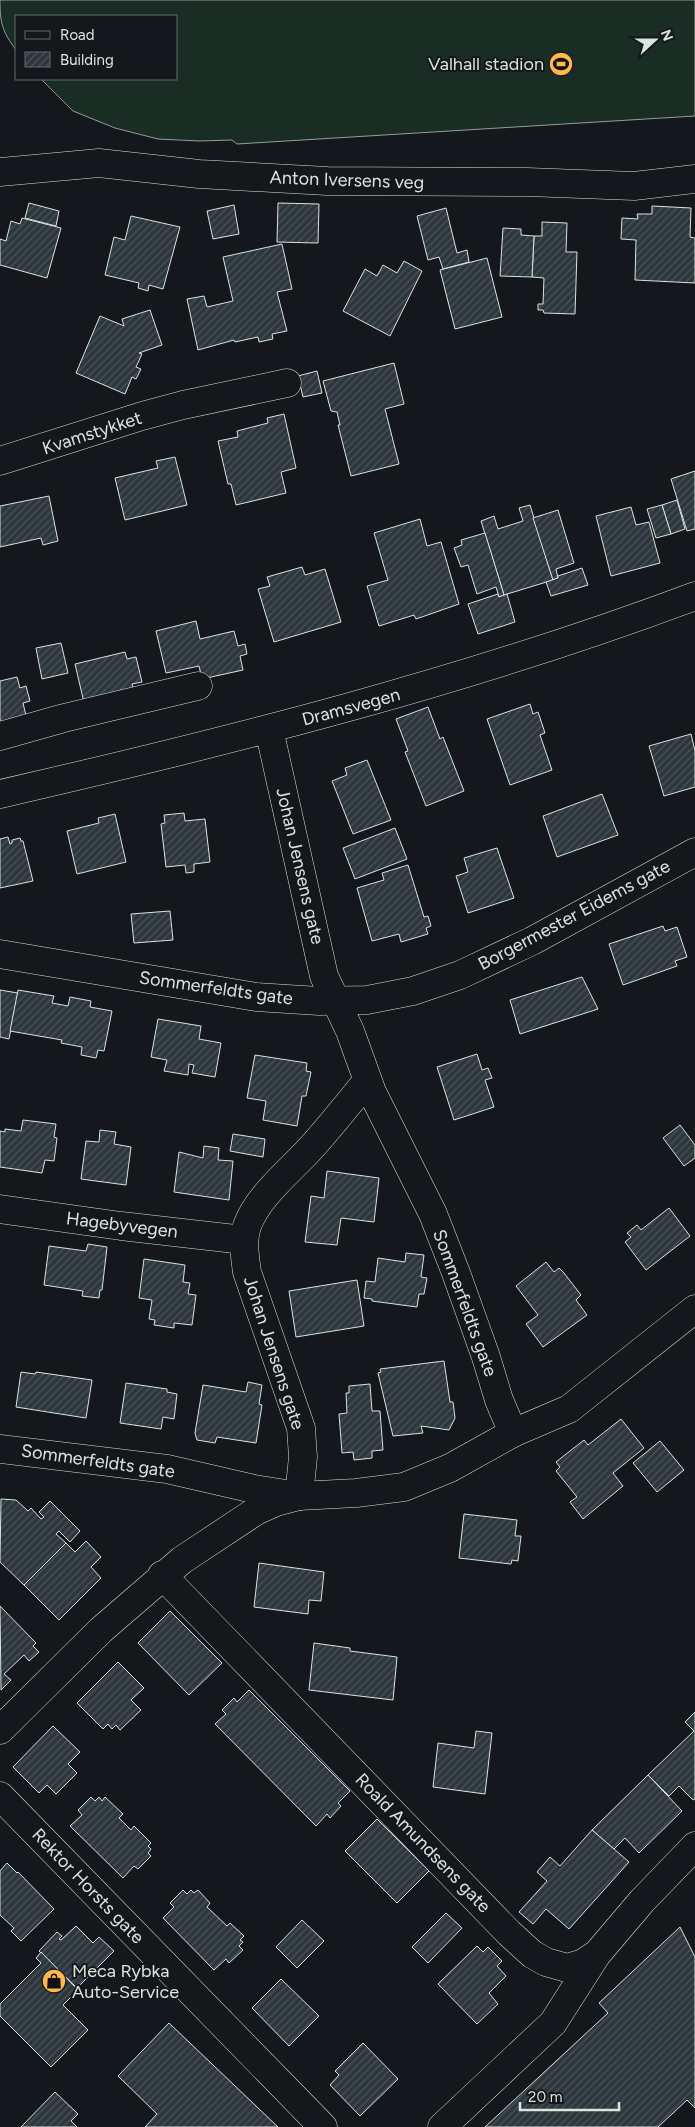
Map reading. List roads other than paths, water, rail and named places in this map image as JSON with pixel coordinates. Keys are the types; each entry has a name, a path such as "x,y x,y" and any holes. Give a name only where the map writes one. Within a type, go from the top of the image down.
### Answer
{"street":[{"name":"Anton Iversens veg","path":"0,172 99,163 199,174 326,181 527,182 634,186 695,180"},
{"name":"Kvamstykket","path":"0,461 142,416 183,405 287,383"},
{"name":"Dramsvegen","path":"0,794 269,730 444,681 695,596"},
{"path":"0,736 64,718 198,686"},
{"name":"Johan Jensens gate","path":"269,730 324,976 335,1001"},
{"name":"Borgermester Eidems gate","path":"335,1001 367,1000 414,991 460,975 532,942 695,852"},
{"name":"Sommerfeldts gate","path":"0,954 256,997 335,1001 350,1031 367,1081 394,1139 433,1214 486,1357 499,1400 513,1434 450,1468 404,1487 356,1493 299,1496 254,1489 167,1469 0,1449"},
{"name":"Johan Jensens gate","path":"299,1496 303,1457 301,1428 251,1286 247,1272 244,1240 251,1218 267,1194 310,1149 367,1081"},
{"name":"Hagebyvegen","path":"0,1209 121,1226 244,1240"},
{"path":"513,1434 569,1409 695,1309"},
{"path":"0,1730 101,1630 162,1575 256,1511 276,1502 299,1496"},
{"name":"Roald Amundsens gate","path":"162,1575 532,1954 546,1962 568,1968 583,1963 597,1954 642,1900 695,1846"},
{"name":"Rektor Horsts gate","path":"0,1796 323,2127"},
{"path":"442,2127 553,2023 597,1954"}],"place":[{"name":"Valhall stadion","path":"561,64"},
{"name":"Meca Rybka Auto-Service","path":"54,1981"}]}
